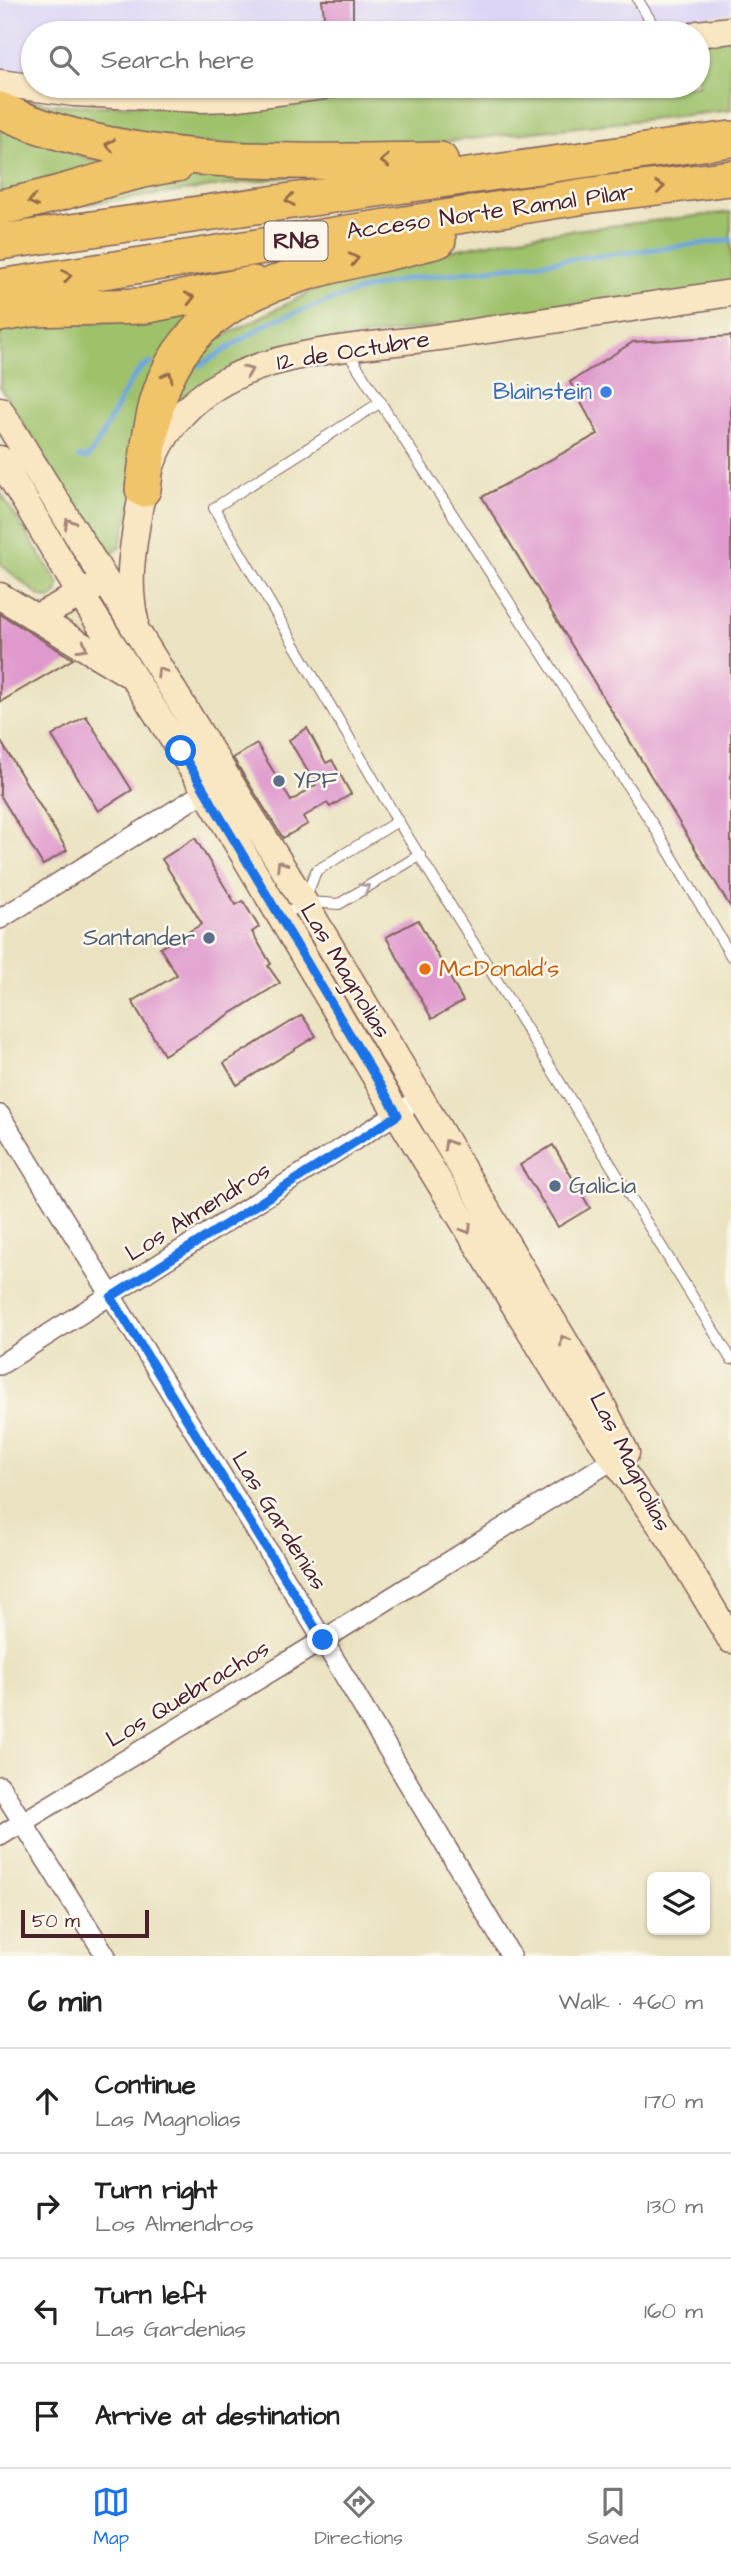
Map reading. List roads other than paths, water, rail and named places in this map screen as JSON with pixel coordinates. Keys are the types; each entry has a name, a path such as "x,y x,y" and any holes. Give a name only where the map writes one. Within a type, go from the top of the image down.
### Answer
{"highway":[{"path":"0,110 40,127 96,143 219,158 349,162 576,159"},
{"name":"Acceso Norte Ramal Pilar","path":"0,242 731,139"},
{"path":"0,207 57,195 135,172 219,158"},
{"name":"Acceso Norte Ramal Pilar","path":"0,287 592,195 731,178"},
{"path":"0,314 32,309 143,306 295,275 419,245 592,195"},
{"path":"142,489 155,414 164,382 177,358 217,316 250,296 295,275"}],"main road":[{"path":"710,33 731,30"},
{"path":"0,83 21,86"},
{"path":"180,98 231,98"},
{"name":"12 de Octubre","path":"140,638 130,597 131,559 142,489 155,453 170,427 187,407 225,381 260,366 296,356 449,336 731,293"},
{"name":"Las Magnolias","path":"0,410 304,902 420,1097 599,1399 673,1543 731,1640"},
{"name":"Las Magnolias","path":"0,459 81,595 206,791 398,1115 574,1402 673,1543"},
{"path":"43,615 105,581 131,559"},
{"path":"0,576 43,615 132,675"},
{"path":"0,596 43,615"}],"street":[{"path":"0,919 206,791"},
{"name":"Los Almendros","path":"0,1365 398,1115 420,1097"},
{"name":"Las Gardenias","path":"0,1115 323,1640 510,1956"},
{"name":"Los Quebrachos","path":"0,1836 614,1459"},
{"path":"0,1786 106,1956"}],"lane":[{"path":"638,0 651,21"},
{"path":"346,348 655,828 731,956"},
{"path":"381,402 214,508 398,821 731,1359"},
{"path":"280,918 304,902 316,871 398,821"},
{"path":"304,902 339,904 420,855"}],"waterway":[{"path":"190,364 201,365 272,321 355,292 406,279 731,240"},
{"path":"78,457 87,458 95,448 125,390 142,368 151,363"}],"place":[{"name":"Blainstein","path":"606,392"},
{"name":"YPF","path":"279,781"},
{"name":"Santander","path":"209,938"},
{"name":"McDonald's","path":"425,969"},
{"name":"Galicia","path":"555,1186"}]}
